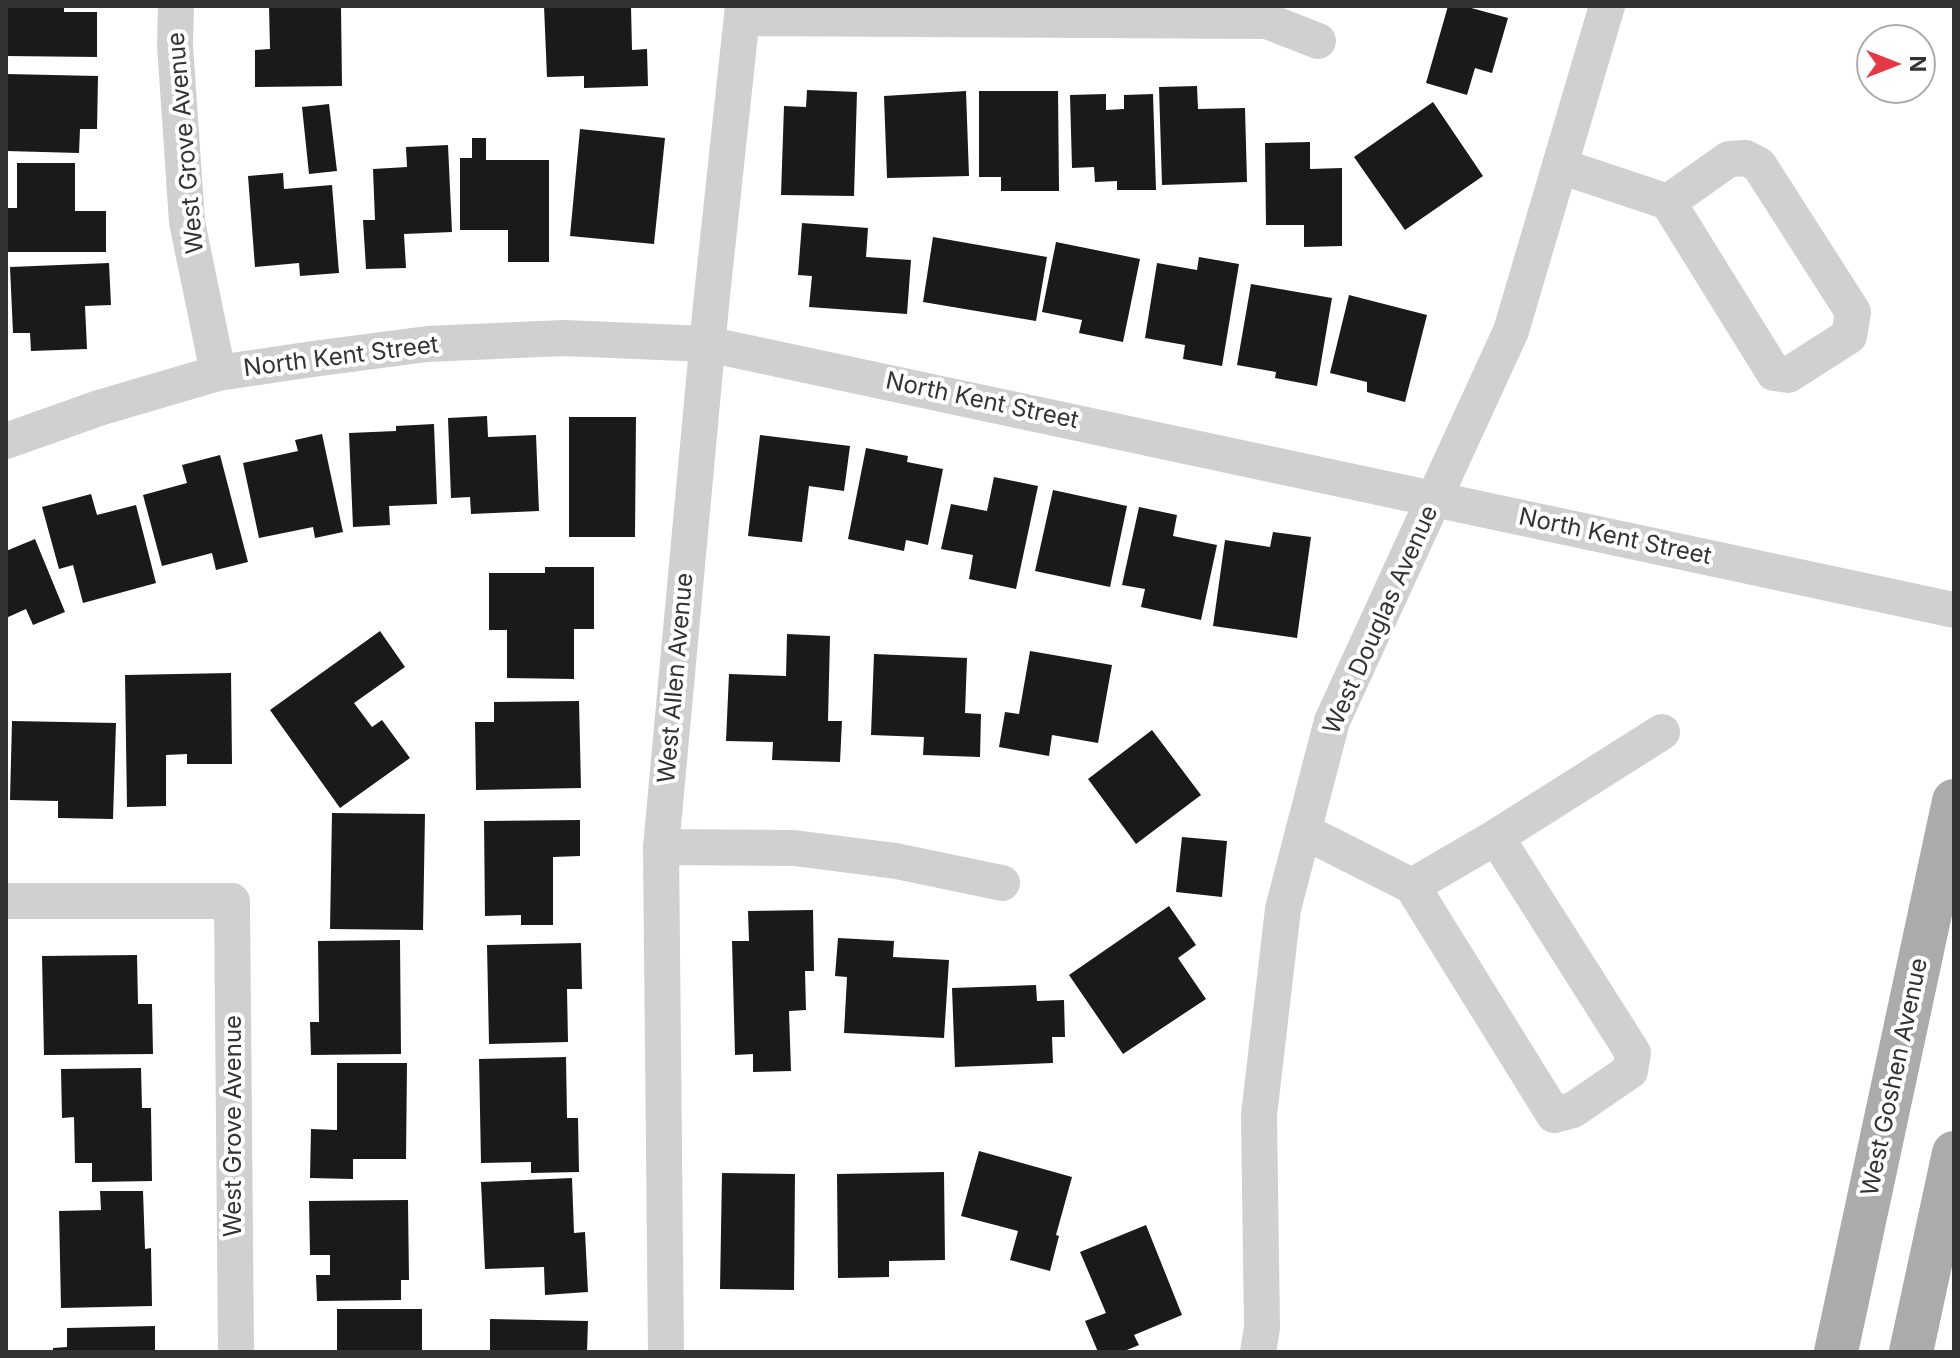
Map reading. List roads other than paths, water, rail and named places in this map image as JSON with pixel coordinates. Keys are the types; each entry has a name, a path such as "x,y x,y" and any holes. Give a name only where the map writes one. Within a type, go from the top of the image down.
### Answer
{"main road":[{"name":"West Goshen Avenue","path":"1836,1352 1954,801"},
{"path":"1911,1352 1954,1153"}],"street":[{"name":"West Grove Avenue","path":"176,6 175,45 187,222 218,373"},
{"name":"West Douglas Avenue","path":"1258,1352 1262,1328 1259,1115 1283,909 1303,831 1332,721 1511,331 1607,6"},
{"path":"742,12 1267,21 1318,41"},
{"name":"West Allen Avenue","path":"666,1352 661,847 707,344 742,12"},
{"path":"1560,166 1668,202 1774,373 1788,375 1849,336 1853,312 1759,165 1746,158 1729,159 1668,202"},
{"name":"North Kent Street","path":"6,441 99,408 218,373 427,344 564,338 707,344 1954,610"},
{"path":"1412,886 1662,732"},
{"path":"1303,831 1412,886 1554,1115 1573,1110 1630,1071 1633,1053 1496,837"},
{"path":"661,847 794,848 896,861 1002,883"},
{"name":"West Grove Avenue","path":"6,901 232,901 236,1352"}]}
